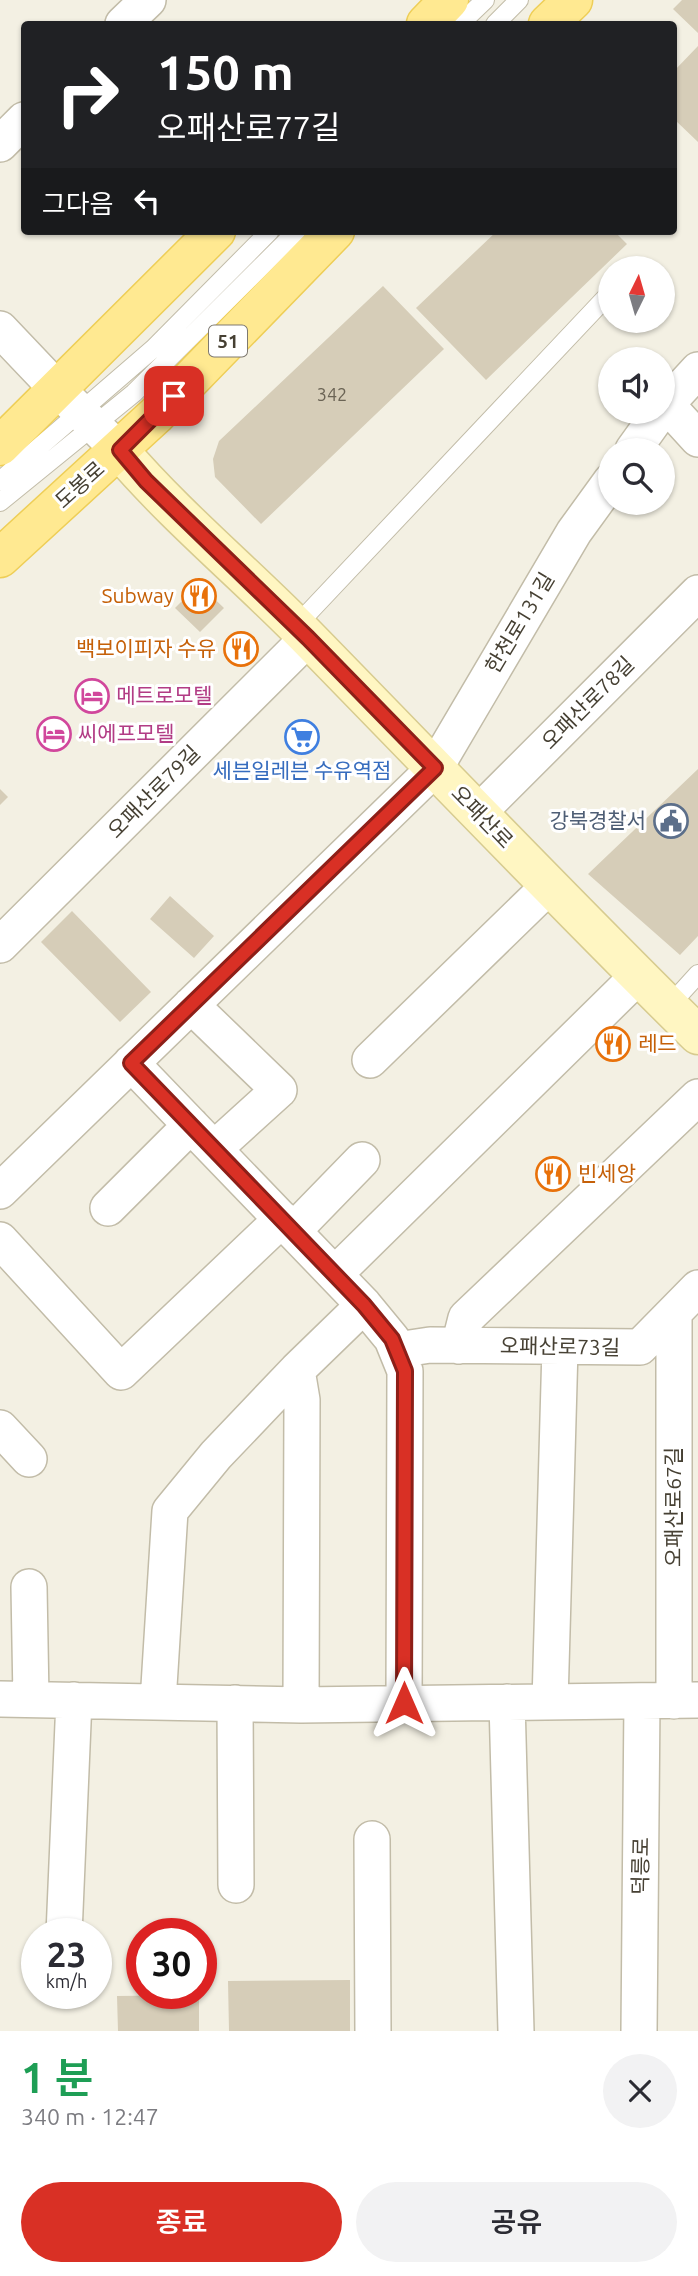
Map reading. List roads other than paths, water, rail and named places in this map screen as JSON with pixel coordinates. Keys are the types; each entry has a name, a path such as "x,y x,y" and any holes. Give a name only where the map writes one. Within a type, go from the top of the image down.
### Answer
{"main road":[{"path":"429,21 449,0"},
{"path":"551,21 573,0"},
{"name":"도봉로","path":"0,558 87,419 213,235"},
{"name":"도봉로","path":"0,446 87,419 330,235"}],"street":[{"path":"126,21 148,0"},
{"path":"0,144 21,123"},
{"path":"0,329 87,419"},
{"path":"675,396 698,370"},
{"path":"675,418 698,439"},
{"name":"오패산로","path":"87,419 146,481 302,632 698,1035"},
{"name":"한천로131길","path":"0,1191 435,768 574,532 598,499"},
{"name":"오패산로78길","path":"478,813 698,593"},
{"name":"오패산로79길","path":"0,945 302,632"},
{"path":"370,1060 549,886"},
{"path":"335,1273 638,976"},
{"path":"108,1208 203,1137 279,1090 191,1006"},
{"path":"131,1063 335,1273 392,1339 397,1350 405,1371 404,1703"},
{"path":"458,1346 466,1318 698,1097"},
{"path":"0,1240 121,1372 362,1160"},
{"name":"오패산로73길","path":"397,1350 430,1345 640,1347 698,1288"},
{"path":"158,1702 170,1511 216,1455 364,1305"},
{"name":"오패산로67길","path":"671,1700 674,1313"},
{"path":"550,1702 560,1348"},
{"path":"297,1370 302,1400 301,1704"},
{"path":"0,1428 29,1459"},
{"path":"29,1587 15,1699 301,1704 671,1700"},
{"path":"65,1918 74,1700"},
{"name":"덕릉로","path":"639,2031 671,1700"},
{"path":"507,1702 516,2031"},
{"path":"235,1703 236,1885"},
{"path":"372,1839 373,2031"}],"lane":[{"path":"463,21 485,0"},
{"path":"498,21 519,0"},
{"path":"0,502 87,419 106,391 154,348 266,235"},
{"path":"0,481 87,419 134,393 293,235"},
{"path":"302,632 598,306"},
{"path":"669,1006 698,974"}],"place":[{"name":"Subway","path":"199,596"},
{"name":"백보이피자 수유","path":"241,649"},
{"name":"메트로모텔","path":"92,696"},
{"name":"씨에프모텔","path":"54,734"},
{"name":"세븐일레븐 수유역점","path":"302,737"},
{"name":"강북경찰서","path":"671,821"},
{"name":"레드","path":"613,1044"},
{"name":"빈세앙","path":"553,1174"}]}
